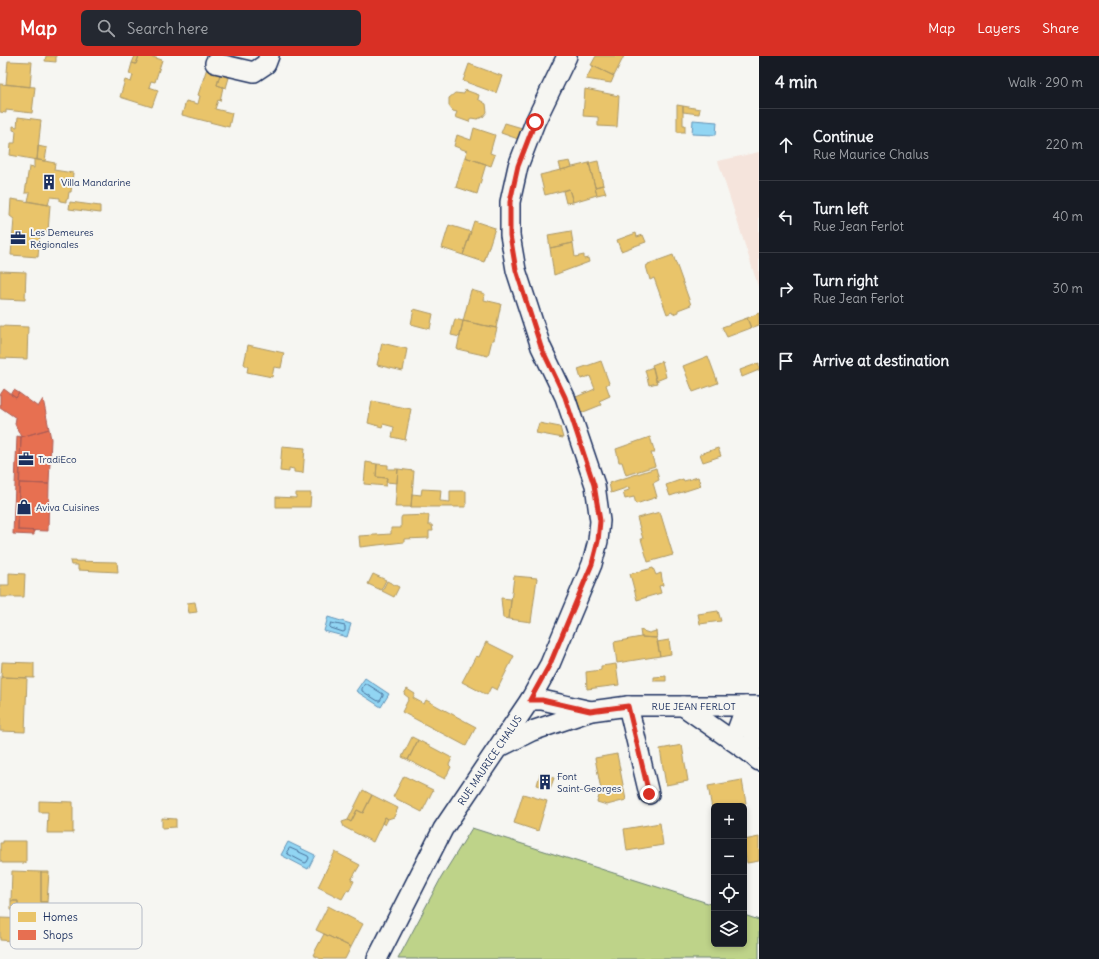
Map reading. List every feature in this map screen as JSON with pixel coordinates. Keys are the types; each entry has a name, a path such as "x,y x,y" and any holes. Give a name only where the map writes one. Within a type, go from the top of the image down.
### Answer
{"street":[{"path":"215,63 254,72 266,64 269,56"},
{"name":"RUE MAURICE CHALUS","path":"377,959 443,829 530,700 550,664 592,564 598,541 600,521 594,485 565,397 541,347 516,270 510,235 510,202 518,166 535,122 567,56"},
{"name":"RUE JEAN FERLOT","path":"530,700 542,700 590,711"},
{"path":"628,706 649,794"},
{"name":"RUE JEAN FERLOT","path":"498,748 532,731 590,711 628,706 683,706 755,709"},
{"path":"683,706 755,757"},
{"path":"733,741 755,709"},
{"path":"755,709 755,757"}],"shaded area":[{"path":"759,152 759,289 718,161"}],"green space":[{"path":"472,828 711,904 711,947 747,947 747,916 759,920 759,959 398,959 441,878"}],"water":[{"path":"693,120 717,122 716,135 692,134"},
{"path":"328,617 351,624 347,637 324,631"},
{"path":"365,678 389,694 381,707 356,691"},
{"path":"288,842 315,855 308,869 281,855"}],"building: Homes":[{"path":"46,56 56,56 56,62 45,61"},
{"path":"135,56 139,56 136,64 132,63"},
{"path":"139,56 150,56 162,60 155,82 151,81 149,87 158,90 152,107 120,97 125,80 131,82 133,75 129,74 132,63 136,64"},
{"path":"596,56 624,56 614,76 591,65"},
{"path":"8,61 32,62 30,87 6,84"},
{"path":"469,64 502,76 496,93 463,81"},
{"path":"593,66 614,76 611,83 586,79"},
{"path":"207,68 221,71 217,85 223,87 220,101 218,100 215,109 232,113 229,127 182,115 186,101 198,104 200,96 198,95"},
{"path":"221,71 230,74 226,88 217,85"},
{"path":"0,84 35,87 32,113 6,110 6,113 0,112"},
{"path":"585,89 619,96 617,127 598,126 598,117 583,116"},
{"path":"465,90 479,95 478,99 486,104 487,112 483,117 477,119 471,118 469,122 455,117 457,112 453,111 449,106 449,98 455,93 464,94"},
{"path":"677,105 683,106 683,125 685,125 685,132 677,132"},
{"path":"683,106 700,109 699,114 683,112"},
{"path":"18,117 41,120 37,160 10,155 11,143 15,143 16,131 13,130 13,126 17,127"},
{"path":"505,123 522,128 518,139 501,133"},
{"path":"474,128 495,135 490,153 495,155 491,166 465,157 467,151 454,146 457,135 471,140"},
{"path":"38,146 47,148 45,161 37,160"},
{"path":"465,157 486,164 477,194 456,187"},
{"name":"Villa Mandarine","path":"34,159 55,163 54,170 73,173 71,192 69,192 66,202 60,201 60,198 50,197 48,205 28,201 30,193 25,193 29,167 34,168"},
{"path":"570,161 572,167 561,170 559,163"},
{"path":"598,161 603,185 595,187 589,163"},
{"path":"589,163 597,195 573,202 569,189 545,195 540,175"},
{"path":"603,185 606,193 597,195 595,187"},
{"path":"569,189 573,202 566,203 563,191"},
{"path":"11,199 50,205 48,232 40,232 38,257 11,255 14,219 10,216"},
{"path":"70,202 100,206 100,213 69,209"},
{"path":"474,221 495,228 484,262 463,255"},
{"path":"449,225 471,232 463,255 442,248"},
{"path":"571,231 573,243 550,248 548,235"},
{"path":"636,233 637,237 643,235 646,242 621,251 617,240"},
{"path":"573,243 575,257 584,255 584,259 588,258 589,262 554,275 550,248"},
{"path":"673,255 691,305 678,310 678,312 673,314 672,312 667,314 654,278 650,280 646,266"},
{"path":"0,271 26,272 25,300 0,299"},
{"path":"471,290 485,294 484,300 501,304 496,328 463,321"},
{"path":"414,309 433,314 430,329 411,324"},
{"path":"759,313 759,325 751,328 747,318"},
{"path":"747,318 751,328 727,337 722,327"},
{"path":"455,319 463,321 460,337 451,335"},
{"path":"463,321 497,328 488,356 457,349"},
{"path":"0,326 28,327 27,359 0,358"},
{"path":"382,343 407,349 403,371 377,365"},
{"path":"248,345 284,353 281,368 274,367 272,377 247,372 248,367 244,364"},
{"path":"708,356 718,383 693,392 683,366"},
{"path":"601,361 609,383 606,385 610,396 599,401 601,405 581,413 576,397 595,389 590,376 581,379 578,369"},
{"path":"662,361 666,377 656,381 652,365"},
{"path":"759,363 759,370 742,377 740,370"},
{"path":"653,367 657,383 649,385 645,370"},
{"path":"372,401 411,409 405,440 392,437 394,427 383,424 382,427 368,423"},
{"path":"539,423 560,427 563,438 536,433"},
{"path":"650,437 655,453 651,453 655,466 626,475 622,462 619,462 616,449"},
{"path":"282,446 305,448 303,473 294,472 294,469 289,468 289,472 280,471"},
{"path":"718,448 721,456 703,462 700,454"},
{"path":"366,462 377,464 376,477 387,478 386,486 364,484"},
{"path":"377,464 388,465 388,469 398,469 397,483 386,482 387,478 376,477"},
{"path":"656,468 659,480 653,483 657,497 636,504 634,497 625,499 623,492 629,490 629,487 611,493 609,483"},
{"path":"398,469 414,471 411,507 395,507"},
{"path":"698,477 701,486 670,496 666,485 683,479 684,481"},
{"path":"422,489 441,490 440,501 450,502 450,491 466,491 466,507 411,507 412,494 421,495"},
{"path":"296,493 311,493 310,507 276,507 276,497 296,498"},
{"path":"660,512 673,555 648,562 641,539 643,539 637,518"},
{"path":"429,515 428,525 432,525 433,531 429,531 429,538 404,539 404,542 360,547 359,536 391,534 391,528 401,528 402,516"},
{"path":"70,561 117,562 118,572 78,570 78,565 71,565"},
{"path":"653,568 656,575 661,573 663,585 659,586 661,593 637,600 630,574"},
{"path":"9,573 25,574 24,597 0,597 0,585 9,585"},
{"path":"373,574 386,580 381,590 368,584"},
{"path":"514,576 537,578 531,622 509,619"},
{"path":"387,581 399,587 394,597 382,591"},
{"path":"501,598 511,599 509,619 503,618"},
{"path":"195,602 197,612 189,613 187,603"},
{"path":"718,611 721,621 700,624 698,614"},
{"path":"640,630 649,633 656,631 657,638 641,637"},
{"path":"641,637 657,638 660,656 617,663 614,642"},
{"path":"669,640 671,654 660,656 657,642"},
{"path":"486,642 514,656 497,690 491,687 487,695 462,682 476,656 479,657"},
{"path":"2,662 34,663 34,678 1,677"},
{"path":"616,664 619,685 587,689 586,672 601,670 601,666"},
{"path":"666,676 666,681 654,681 654,677"},
{"path":"1,677 27,678 25,732 0,731"},
{"path":"407,689 415,694 413,698 424,704 426,700 476,727 466,746 402,712 409,698 404,694"},
{"path":"412,737 418,740 408,760 402,757"},
{"path":"418,740 452,758 449,765 451,767 445,779 408,760"},
{"path":"682,745 688,781 666,785 660,749"},
{"path":"617,754 626,800 607,805 597,802 601,790 595,758"},
{"name":"Font Saint-Georges","path":"540,774 554,778 550,789 537,785"},
{"path":"404,776 433,790 422,812 393,797"},
{"path":"742,780 746,803 711,803 708,786"},
{"path":"363,790 372,795 363,813 357,810 351,822 348,820"},
{"path":"523,794 547,801 538,831 514,823"},
{"path":"372,795 398,808 394,817 388,819 385,817 373,842 344,827 342,822 348,820 351,822 357,810 363,813"},
{"path":"39,801 73,802 73,833 47,833 48,812 39,812"},
{"path":"385,817 388,819 385,825 382,823"},
{"path":"162,818 176,819 176,827 162,828"},
{"path":"660,823 663,845 627,851 624,829"},
{"path":"759,837 759,861 747,863 747,839"},
{"path":"3,841 26,841 26,863 2,863 0,861 0,843 3,843"},
{"path":"335,852 360,865 351,880 354,881 349,891 347,890 342,899 318,887"},
{"path":"12,871 41,872 41,902 47,903 18,903 18,901 11,901"},
{"path":"41,872 49,872 47,902 41,902"},
{"path":"11,901 18,901 18,903 11,903"},
{"path":"328,906 363,924 351,947 316,930"},
{"path":"0,918 10,918 10,941 0,940"},
{"path":"324,934 351,947 345,959 321,959 313,955"}],"building: Shops":[{"path":"4,389 16,398 19,393 38,407 43,399 49,429 21,437 15,424 16,418 0,407 0,395"},
{"path":"14,390 19,393 16,398 11,395"},
{"path":"49,429 51,439 49,484 19,483 21,437"},
{"path":"17,436 21,437 18,530 34,531 34,535 13,534"},
{"path":"19,483 49,484 48,531 18,530"}],"place":[{"name":"Villa Mandarine","path":"49,182"},
{"name":"Les Demeures Régionales","path":"18,238"},
{"name":"TradiEco","path":"26,459"},
{"name":"Aviva Cuisines","path":"24,507"},
{"name":"Font Saint-Georges","path":"545,782"}],"route":[{"path":"535,122 518,166 510,202 510,235 516,270 541,347 565,397 594,485 600,521 598,541 592,564 550,664 530,700 542,700 590,711 628,706 649,794"}]}
